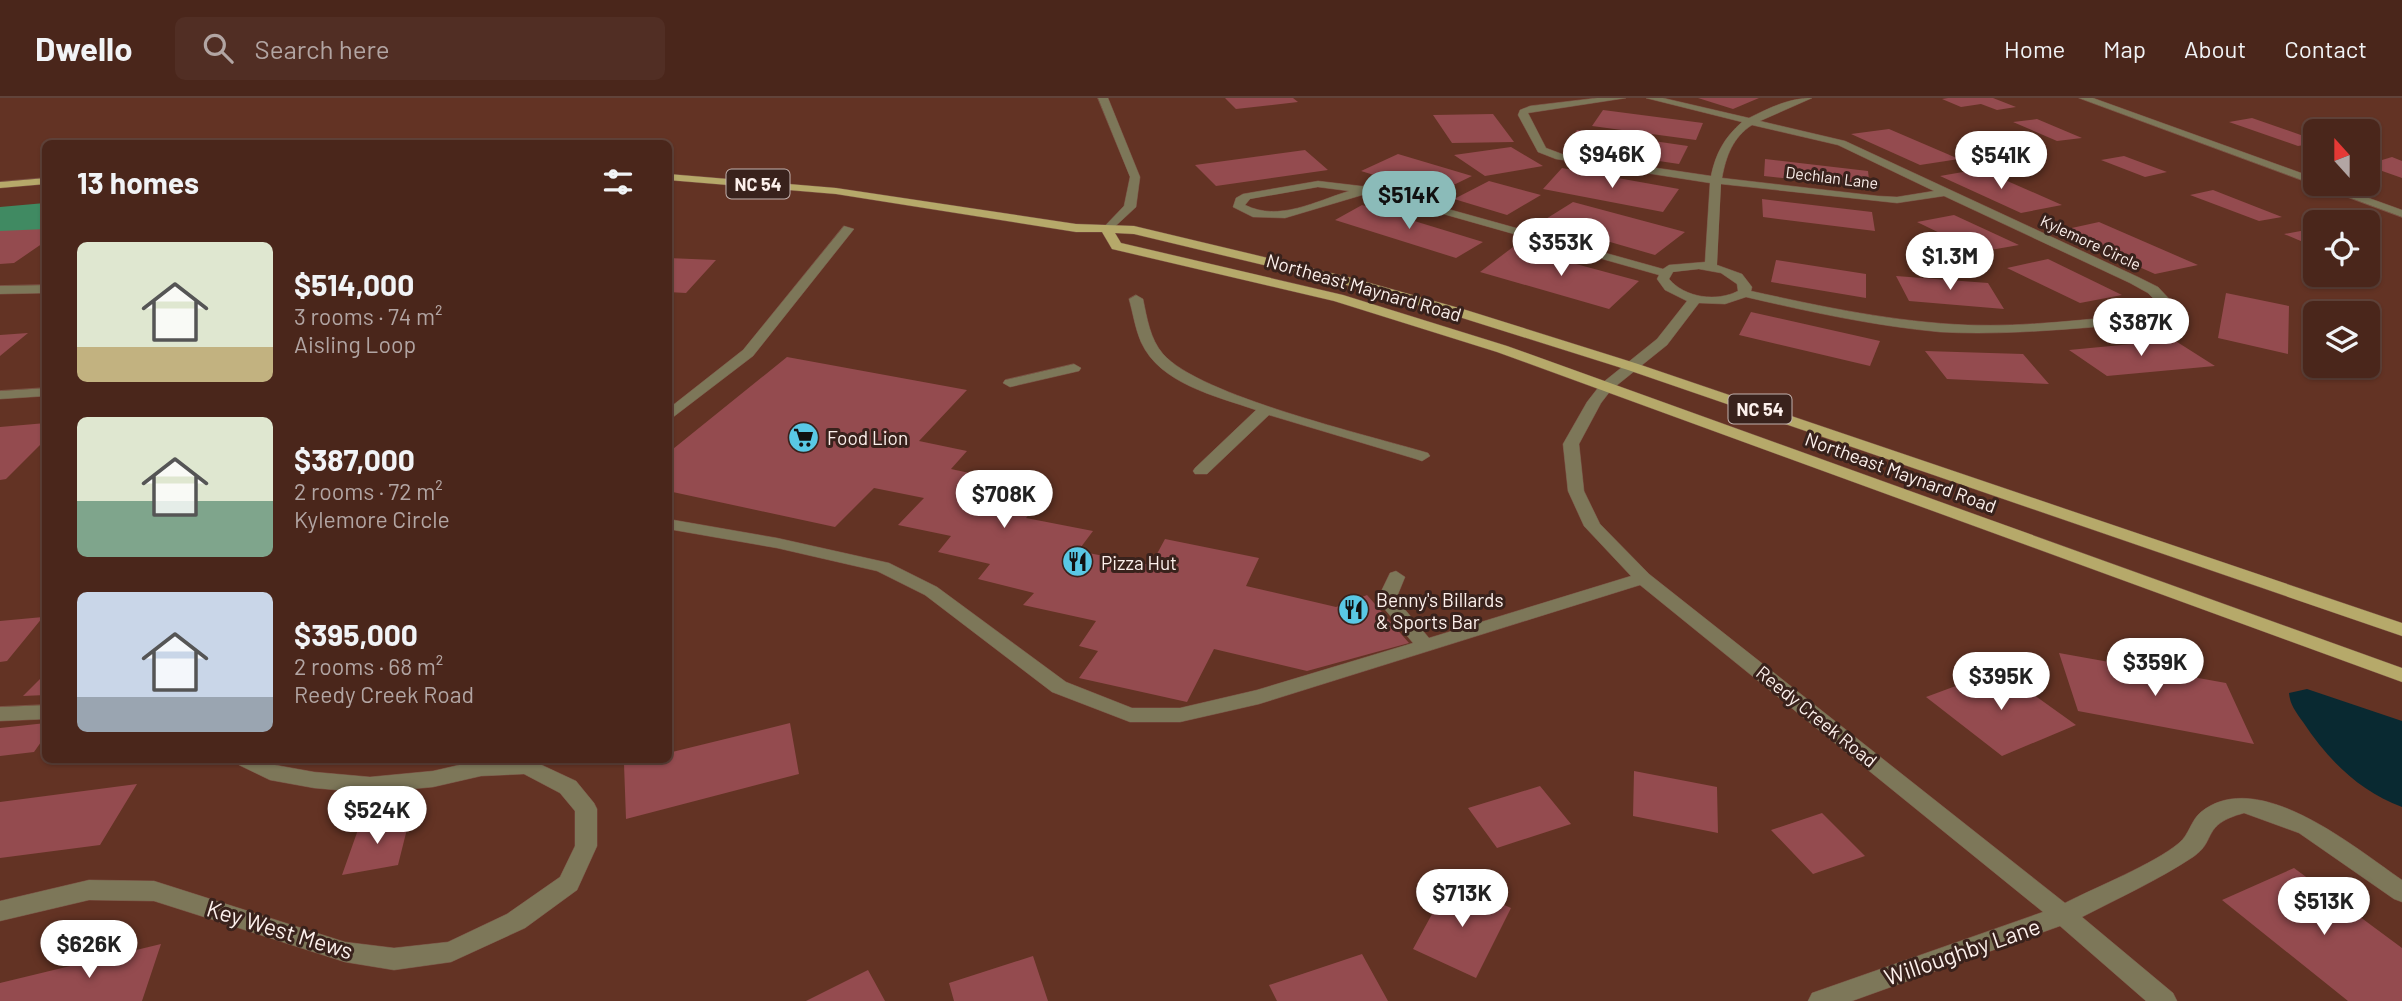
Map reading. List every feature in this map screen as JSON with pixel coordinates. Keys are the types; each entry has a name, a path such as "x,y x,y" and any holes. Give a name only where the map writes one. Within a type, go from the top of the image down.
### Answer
{"main road":[{"name":"Northeast Maynard Road","path":"672,177 836,191 1076,228 1134,230 1348,281 1633,367 2402,629"},
{"path":"0,185 42,181"},
{"name":"Northeast Maynard Road","path":"1107,230 1116,246 1338,299 1502,349 2402,675"}],"street":[{"path":"1103,98 1135,177 1130,207 1107,230"},
{"name":"Dechlan Lane","path":"1621,98 1530,108 1523,112 1523,115 1542,150 1550,154 1714,180 1897,200 1946,192"},
{"name":"Kylemore Circle","path":"1651,98 1841,143 2134,280 2163,298 2166,309 2147,318 2044,327 1970,329 1857,318 1744,293"},
{"path":"1711,267 1714,246 1714,180 1722,149 1739,129 1751,120 1807,98"},
{"path":"2084,98 2303,178"},
{"path":"1369,190 1337,197 1284,216 1263,217 1239,207 1240,200 1247,196 1318,184 1369,190 1664,273"},
{"path":"2353,196 2402,214"},
{"path":"672,414 748,353 848,229"},
{"path":"1687,265 1711,267 1736,275 1746,287 1744,293 1731,299 1696,298 1673,290 1663,279 1664,273 1669,269 1687,265"},
{"path":"0,290 42,288"},
{"name":"Reedy Creek Road","path":"1696,298 1662,342 1606,387 1594,402 1571,444 1576,491 1593,526 1643,578 2063,915 2164,1001"},
{"path":"1136,299 1148,343 1164,363 1184,376 1266,409 1422,456"},
{"path":"1010,383 1073,368"},
{"path":"0,395 42,392"},
{"path":"1201,471 1266,409"},
{"path":"672,525 777,543 883,567 931,591 1059,687 1130,715 1180,715 1259,697 1643,578"},
{"path":"1396,577 1386,600 1425,645"},
{"path":"0,714 42,712"},
{"name":"Key West Mews","path":"0,911 89,890 154,891 345,951 394,958 451,952 516,921 569,883 586,846 586,809 568,787 527,766 481,768 433,779 370,785 314,780 270,772 253,763"},
{"name":"Willoughby Lane","path":"1821,1001 2063,915 2169,861 2189,848 2207,819 2221,811 2244,806 2270,812 2307,827 2402,892"}],"green space":[{"path":"42,203 42,233 0,236 0,207"}],"water":[{"path":"2307,689 2402,721 2402,807 2358,783 2323,749 2291,701 2289,693"}],"building":[{"path":"1225,98 1293,98 1298,102 1236,109"},
{"path":"1698,98 1759,98 1733,109"},
{"path":"1993,98 2016,107 1997,110 1981,104 1961,107 1942,99"},
{"path":"1603,110 1703,123 1696,140 1592,126"},
{"path":"1493,114 1514,142 1452,143 1433,115"},
{"path":"2252,118 2303,136 2303,145 2298,146 2229,122"},
{"path":"2037,119 2082,138 2057,141 2013,122"},
{"path":"1889,129 1959,159 1920,165 1851,134"},
{"path":"1577,130 1688,146 1679,164 1565,147"},
{"path":"1511,147 1543,166 1485,176 1454,155"},
{"path":"1305,150 1328,170 1216,186 1195,165"},
{"path":"1398,154 1472,176 1435,194 1361,171"},
{"path":"2124,156 2167,172 2145,177 2101,160"},
{"path":"2392,157 2402,161 2402,178 2380,170 2380,159"},
{"path":"1765,159 1868,171 1870,188 1764,176"},
{"path":"1562,168 1679,189 1663,212 1543,189"},
{"path":"1980,169 2062,205 2021,213 1940,176"},
{"path":"1489,181 1541,195 1507,215 1454,199"},
{"path":"2213,190 2282,217 2259,221 2190,195"},
{"path":"1762,199 1872,212 1875,231 1763,217"},
{"path":"1573,202 1685,232 1655,255 1541,222"},
{"path":"1362,205 1483,242 1456,258 1335,220"},
{"path":"1954,215 2019,245 1979,252 1917,222"},
{"path":"2099,222 2198,265 2155,274 2058,231"},
{"path":"42,229 42,244 14,263 0,264 0,231"},
{"path":"2303,231 2303,242 2284,234"},
{"path":"1513,247 1639,281 1609,309 1480,272"},
{"path":"672,258 716,260 686,293 672,292"},
{"path":"2048,259 2122,295 2080,303 2007,268"},
{"path":"1776,260 1866,274 1866,298 1771,282"},
{"path":"1896,276 1988,283 2004,309 1909,301"},
{"path":"2226,293 2289,306 2288,354 2218,338"},
{"path":"1751,312 1880,341 1870,366 1739,335"},
{"path":"28,333 0,356 0,335"},
{"path":"2174,340 2215,366 2107,376 2069,350"},
{"path":"1925,351 2023,354 2049,384 1947,379"},
{"path":"787,357 967,390 919,441 967,451 951,469 1011,482 993,501 1033,510 1026,518 1093,531 1078,551 1151,565 1165,539 1259,558 1246,586 1336,607 1367,595 1409,643 1307,671 1214,649 1187,702 1079,678 1098,651 1079,646 1096,621 1023,605 1034,593 978,579 990,564 938,552 951,536 898,525 924,498 874,488 835,527 672,492 672,450"},
{"path":"42,423 42,443 6,479 0,480 0,427"},
{"path":"42,617 7,661 0,662 0,621"},
{"path":"2059,653 2226,683 2254,744 2078,711"},
{"path":"1999,670 2076,725 2002,756 1926,697"},
{"path":"42,677 42,695 23,696"},
{"path":"42,723 42,741 34,752 0,756 0,728"},
{"path":"790,723 799,774 626,819 624,764 672,763 672,752"},
{"path":"1634,771 1717,787 1718,833 1633,816"},
{"path":"137,784 100,845 0,858 0,802"},
{"path":"1540,786 1571,824 1497,848 1468,808"},
{"path":"1822,813 1865,856 1813,874 1771,830"},
{"path":"410,817 398,865 342,875 360,824"},
{"path":"2294,868 2402,948 2402,1001 2348,1001 2222,900"},
{"path":"1450,881 1511,908 1476,978 1413,949"},
{"path":"161,944 142,1001 0,1001 0,983"},
{"path":"1362,954 1388,1001 1277,1001 1269,985"},
{"path":"1033,956 1048,1001 954,1001 949,983"},
{"path":"868,970 885,1001 806,1001"}],"place":[{"name":"Food Lion","path":"804,437"},
{"name":"Pizza Hut","path":"1078,562"},
{"name":"Benny's Billards & Sports Bar","path":"1353,610"}]}
